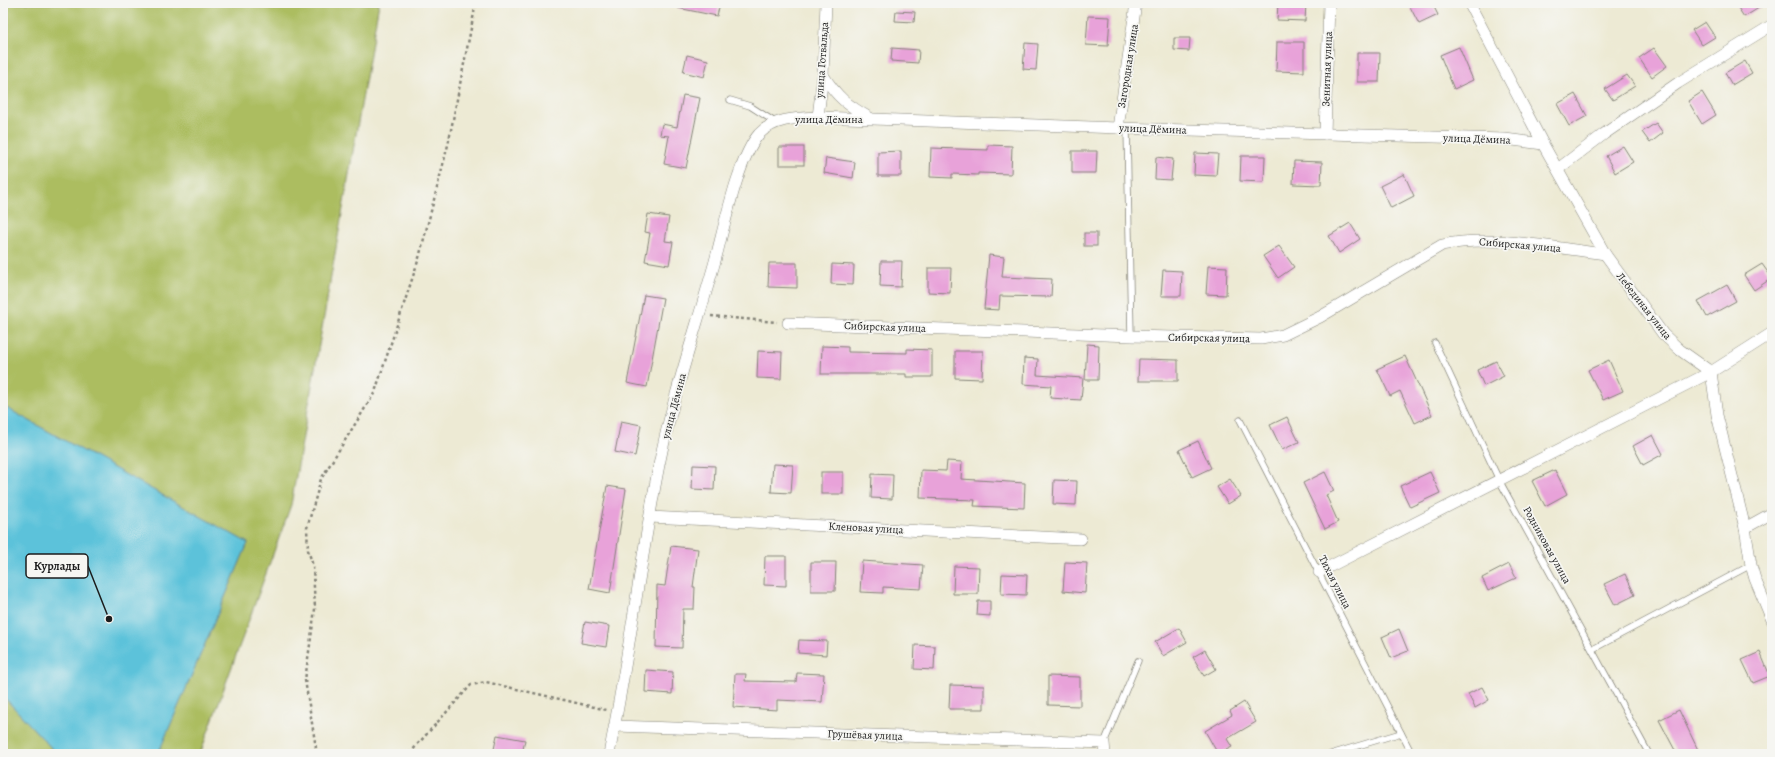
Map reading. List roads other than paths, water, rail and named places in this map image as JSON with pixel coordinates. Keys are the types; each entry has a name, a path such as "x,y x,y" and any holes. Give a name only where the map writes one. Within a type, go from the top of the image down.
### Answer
{"street":[{"name":"улица Готвальда","path":"818,117 823,75 826,3"},
{"name":"Загородная улица","path":"1123,128 1136,3"},
{"name":"Зенитная улица","path":"1325,134 1329,3"},
{"name":"Лебединая улица","path":"1469,3 1543,144 1605,254 1663,334 1680,350 1711,372"},
{"path":"1558,169 1604,134 1678,83 1772,25"},
{"path":"823,75 834,92 848,105 872,120"},
{"name":"улица Дёмина","path":"609,754 659,465 674,400 700,315 739,174 750,148 759,134 775,122 795,118 818,117 872,120 1505,139 1543,144"},
{"name":"Сибирская улица","path":"788,323 1131,336 1261,339 1283,335 1320,317 1442,245 1456,242 1485,240 1605,254"},
{"path":"1319,572 1711,372 1772,333"},
{"path":"1711,372 1717,415 1745,528 1751,565 1772,620"},
{"path":"1745,528 1772,513"},
{"name":"Кленовая улица","path":"650,517 1081,539"},
{"name":"Грушёвая улица","path":"615,726 1104,749"}],"lane":[{"path":"730,100 750,106 775,122"},
{"path":"1123,128 1131,336"},
{"name":"Родниковая улица","path":"1435,343 1499,480 1593,649 1649,754"},
{"name":"Тихая улица","path":"1240,420 1412,754"},
{"path":"1593,649 1751,565"},
{"path":"1104,749 1138,661"},
{"path":"1332,754 1401,733"}],"water":[{"path":"3,406 248,543 158,754 57,754 3,696"}],"place":[{"name":"Курлады","path":"109,619"}]}
